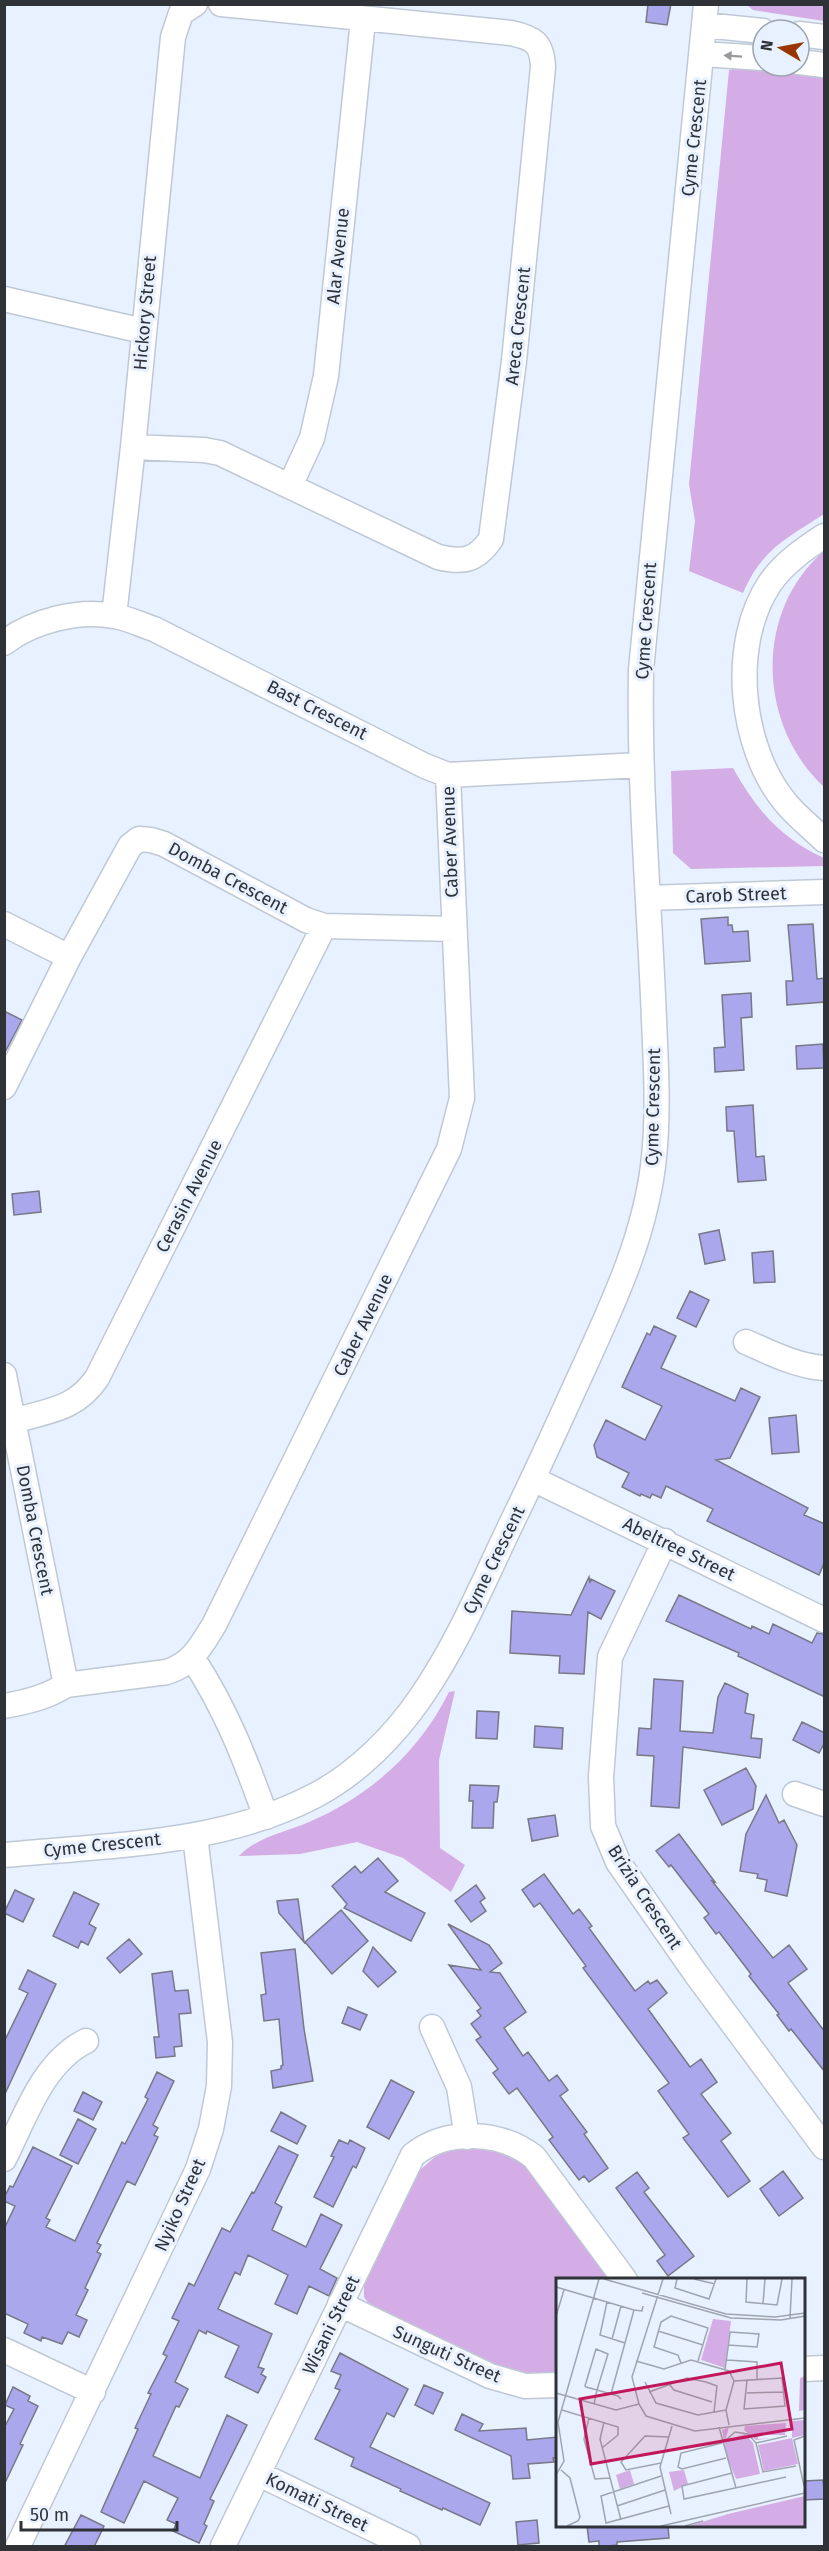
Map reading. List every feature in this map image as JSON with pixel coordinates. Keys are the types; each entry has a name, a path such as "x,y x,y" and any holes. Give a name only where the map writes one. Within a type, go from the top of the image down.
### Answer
{"street":[{"name":"Areca Crescent","path":"133,447 204,450 220,453 438,557 453,561 481,554 491,539 514,361 535,162 542,52 534,41 511,33 221,4"},
{"name":"Hickory Street","path":"114,616 133,447 172,37 188,9"},
{"path":"705,15 751,28"},
{"name":"Cyme Crescent","path":"4,1855 195,1836 266,1817 317,1795 354,1769 384,1742 421,1697 450,1648 533,1479 617,1295 640,1234 653,1164 656,1116 648,898 640,765 641,670 705,15"},
{"name":"Alar Avenue","path":"290,486 312,438 326,376 363,20"},
{"path":"702,54 751,57"},
{"path":"4,299 143,331"},
{"path":"825,536 798,554 769,584 752,622 744,670 748,719 754,745 765,772 785,803 825,840"},
{"name":"Bast Crescent","path":"4,643 34,626 70,616 114,616 154,629 425,765 448,774 640,765"},
{"name":"Caber Avenue","path":"193,1659 214,1624 449,1149 462,1098 448,774"},
{"name":"Domba Crescent","path":"4,1087 69,957 130,846 139,839 164,844 306,920 324,927 454,929"},
{"name":"Carob Street","path":"648,898 825,892"},
{"path":"4,924 69,957"},
{"name":"Cerasin Avenue","path":"14,1421 75,1402 87,1392 97,1378 324,927"},
{"path":"746,1342 783,1359 802,1365 825,1368"},
{"name":"Domba Crescent","path":"4,1375 66,1685"},
{"name":"Abeltree Street","path":"533,1479 825,1620"},
{"name":"Brizia Crescent","path":"665,1541 610,1657 600,1777 603,1826 618,1862 650,1909 825,2146"},
{"path":"4,1706 52,1694 66,1685 167,1672 180,1668 193,1659 209,1683 230,1723 266,1817"},
{"path":"795,1794 825,1804"},
{"name":"Nyiko Street","path":"18,2547 198,2169 212,2129 219,2086 220,2042 195,1836"},
{"path":"432,2026 459,2087 467,2137"},
{"path":"5,2159 48,2074 73,2048 86,2041"},
{"name":"Wisani Street","path":"223,2547 413,2155 425,2146 467,2137 506,2140 521,2147 534,2157 624,2278"},
{"name":"Sunguti Street","path":"340,2304 490,2376 525,2386 556,2385"},
{"path":"4,2350 93,2392"},
{"path":"805,2369 825,2368"},
{"name":"Komati Street","path":"259,2474 408,2547"}],"shaded area":[{"path":"747,5 824,5 824,21 811,18 753,10"},
{"path":"751,67 751,78 811,78 811,73 824,74 824,514 776,546 758,566 743,593 689,571 695,521 689,484 729,70"},
{"path":"824,551 824,787 802,762 786,733 776,702 773,669 775,636 785,605 801,576"},
{"path":"733,768 750,796 771,821 795,842 824,858 824,866 691,869 673,853 671,771"},
{"path":"455,1691 439,1760 440,1848 465,1865 451,1892 403,1858 357,1842 300,1854 239,1856 254,1844 331,1811 372,1785 408,1753 437,1714 449,1692"},
{"path":"480,2145 519,2156 608,2278 556,2278 556,2375 514,2374 373,2310 364,2297 364,2273 420,2170 436,2156 454,2148"}],"building":[{"path":"648,4 671,4 667,25 646,22"},
{"path":"728,917 728,925 732,925 733,932 748,931 750,961 705,964 701,919"},
{"path":"813,924 817,979 825,978 825,1002 787,1005 786,981 793,981 788,925"},
{"path":"751,993 752,1017 741,1018 744,1070 715,1072 714,1048 725,1047 722,995"},
{"path":"4,1011 22,1020 4,1054"},
{"path":"823,1044 824,1068 797,1069 796,1046"},
{"path":"753,1105 756,1157 764,1156 766,1180 738,1182 734,1131 727,1131 726,1107"},
{"path":"39,1191 41,1212 14,1215 12,1194"},
{"path":"719,1230 725,1260 705,1264 699,1234"},
{"path":"773,1251 775,1282 754,1283 752,1253"},
{"path":"690,1291 709,1300 696,1327 677,1318"},
{"path":"654,1326 676,1336 661,1368 735,1401 741,1388 760,1397 730,1458 716,1460 808,1508 804,1515 825,1524 825,1561 819,1575 707,1521 713,1509 666,1486 661,1498 652,1494 650,1498 641,1494 640,1496 622,1487 629,1473 597,1457 594,1445 606,1420 645,1440 662,1406 622,1387 647,1333 650,1335"},
{"path":"796,1415 799,1452 772,1454 769,1418"},
{"path":"589,1577 590,1583 591,1579 615,1591 601,1619 588,1612 584,1674 559,1673 560,1656 510,1653 512,1611 571,1615"},
{"path":"679,1595 751,1629 752,1626 769,1634 773,1624 812,1643 817,1633 825,1634 825,1697 738,1656 739,1653 666,1621"},
{"path":"654,1679 683,1681 680,1731 713,1733 718,1697 725,1683 748,1694 745,1713 754,1715 751,1738 762,1739 760,1758 683,1747 679,1808 651,1806 654,1756 637,1755 639,1728 651,1729"},
{"path":"477,1711 499,1712 497,1739 476,1738"},
{"path":"802,1722 825,1733 825,1742 819,1753 793,1740"},
{"path":"535,1726 563,1728 562,1749 534,1747"},
{"path":"746,1768 756,1786 753,1809 722,1825 704,1790"},
{"path":"470,1785 499,1786 497,1802 494,1802 493,1828 472,1828 473,1801 469,1801"},
{"path":"766,1795 779,1823 784,1820 797,1845 787,1896 765,1891 767,1880 757,1878 758,1874 740,1871 746,1834"},
{"path":"555,1815 558,1836 532,1841 528,1819"},
{"path":"679,1834 715,1882 712,1881 773,1958 789,1945 807,1969 788,1983 825,2032 825,2072 791,2029 789,2031 777,2015 779,2014 749,1976 751,1974 719,1932 716,1934 704,1918 709,1914 671,1865 669,1867 656,1851"},
{"path":"378,1858 398,1881 385,1892 425,1913 411,1941 344,1908 347,1904 332,1886 355,1866 361,1873"},
{"path":"544,1874 573,1914 579,1909 592,1926 589,1928 635,1991 648,1981 650,1984 657,1980 667,1993 648,2009 690,2067 701,2059 717,2082 701,2094 731,2133 721,2141 750,2181 728,2197 683,2138 689,2134 658,2091 669,2083 583,1968 586,1966 540,1903 534,1907 522,1890"},
{"path":"476,1885 485,1898 480,1902 486,1911 471,1922 455,1901"},
{"path":"15,1890 34,1899 23,1922 4,1913"},
{"path":"74,1892 99,1904 89,1924 96,1928 88,1945 81,1941 78,1948 53,1936"},
{"path":"298,1899 304,1942 279,1913 277,1901"},
{"path":"341,1910 368,1941 332,1974 305,1942"},
{"path":"448,1924 489,1945 502,1963 490,1972 500,1973 526,2012 504,2028 523,2056 528,2052 549,2081 557,2075 568,2090 560,2096 587,2132 584,2134 608,2168 589,2182 584,2176 579,2180 549,2140 553,2137 517,2088 509,2094 493,2073 498,2069 476,2040 481,2037 471,2024 481,2016 477,2011 481,2008 449,1965 481,1970"},
{"path":"129,1939 142,1954 120,1973 107,1958"},
{"path":"373,1947 396,1972 378,1987 363,1971"},
{"path":"295,1949 304,2029 313,2081 273,2088 271,2071 281,2069 283,2065 279,2019 264,2021 261,1995 266,1994 261,1953"},
{"path":"28,1970 56,1984 4,2096 4,2042 28,1993 19,1989"},
{"path":"172,1971 175,1991 188,1990 191,2013 179,2014 182,2046 174,2047 175,2056 156,2058 154,2037 159,2037 152,1974"},
{"path":"348,2007 367,2015 360,2030 342,2023"},
{"path":"157,2072 174,2081 153,2125 158,2128 154,2135 158,2137 143,2169 135,2185 127,2181 97,2243 101,2245 97,2252 101,2254 85,2288 88,2290 76,2315 87,2320 79,2337 68,2332 62,2344 42,2337 41,2341 24,2333 28,2324 4,2313 4,2229 15,2206 4,2201 4,2198 10,2186 13,2187 33,2147 72,2166 46,2218 50,2220 46,2227 75,2241 122,2142 125,2144 148,2099 145,2097"},
{"path":"391,2080 414,2092 389,2139 367,2127"},
{"path":"83,2092 102,2102 93,2120 74,2111"},
{"path":"281,2112 306,2126 297,2144 271,2131"},
{"path":"78,2119 96,2129 78,2164 60,2155"},
{"path":"339,2140 348,2144 350,2140 365,2148 356,2168 353,2166 333,2207 314,2197 334,2157 331,2156"},
{"path":"279,2146 298,2155 275,2203 282,2207 272,2230 306,2247 321,2214 342,2225 320,2269 337,2278 329,2296 309,2286 297,2314 275,2304 288,2275 248,2255 240,2275 235,2272 218,2309 272,2334 258,2367 264,2369 261,2374 266,2377 258,2393 225,2377 239,2346 207,2331 206,2334 199,2330 175,2382 188,2389 179,2407 176,2406 153,2456 200,2478 227,2415 247,2425 210,2499 214,2501 204,2524 207,2526 199,2543 173,2531 176,2524 167,2520 178,2498 144,2481 124,2523 101,2512 138,2429 135,2428 151,2394 148,2393 167,2356 163,2354 179,2321 172,2318 189,2283 194,2286 222,2228 230,2232"},
{"path":"783,2171 803,2198 779,2216 760,2189"},
{"path":"637,2172 649,2188 644,2192 694,2256 668,2276 657,2261 665,2255 616,2188"},
{"path":"340,2353 408,2389 394,2417 387,2413 370,2447 490,2503 480,2525 400,2491 401,2489 351,2466 354,2458 315,2439 340,2390 335,2388 341,2375 331,2371"},
{"path":"424,2385 443,2393 433,2414 415,2405"},
{"path":"13,2387 30,2396 28,2401 38,2406 4,2485 4,2428 14,2409 5,2405"},
{"path":"462,2414 483,2424 479,2431 526,2428 527,2440 556,2437 556,2458 553,2458 554,2462 528,2464 530,2478 513,2479 511,2456 455,2430"},
{"path":"823,2480 825,2499 805,2500 805,2481"},
{"path":"81,2515 104,2526 94,2547 64,2547"},
{"path":"537,2520 539,2543 518,2545 516,2522"},
{"path":"587,2527 668,2527 669,2538 617,2542 617,2545 599,2547 599,2541 589,2542"}]}
